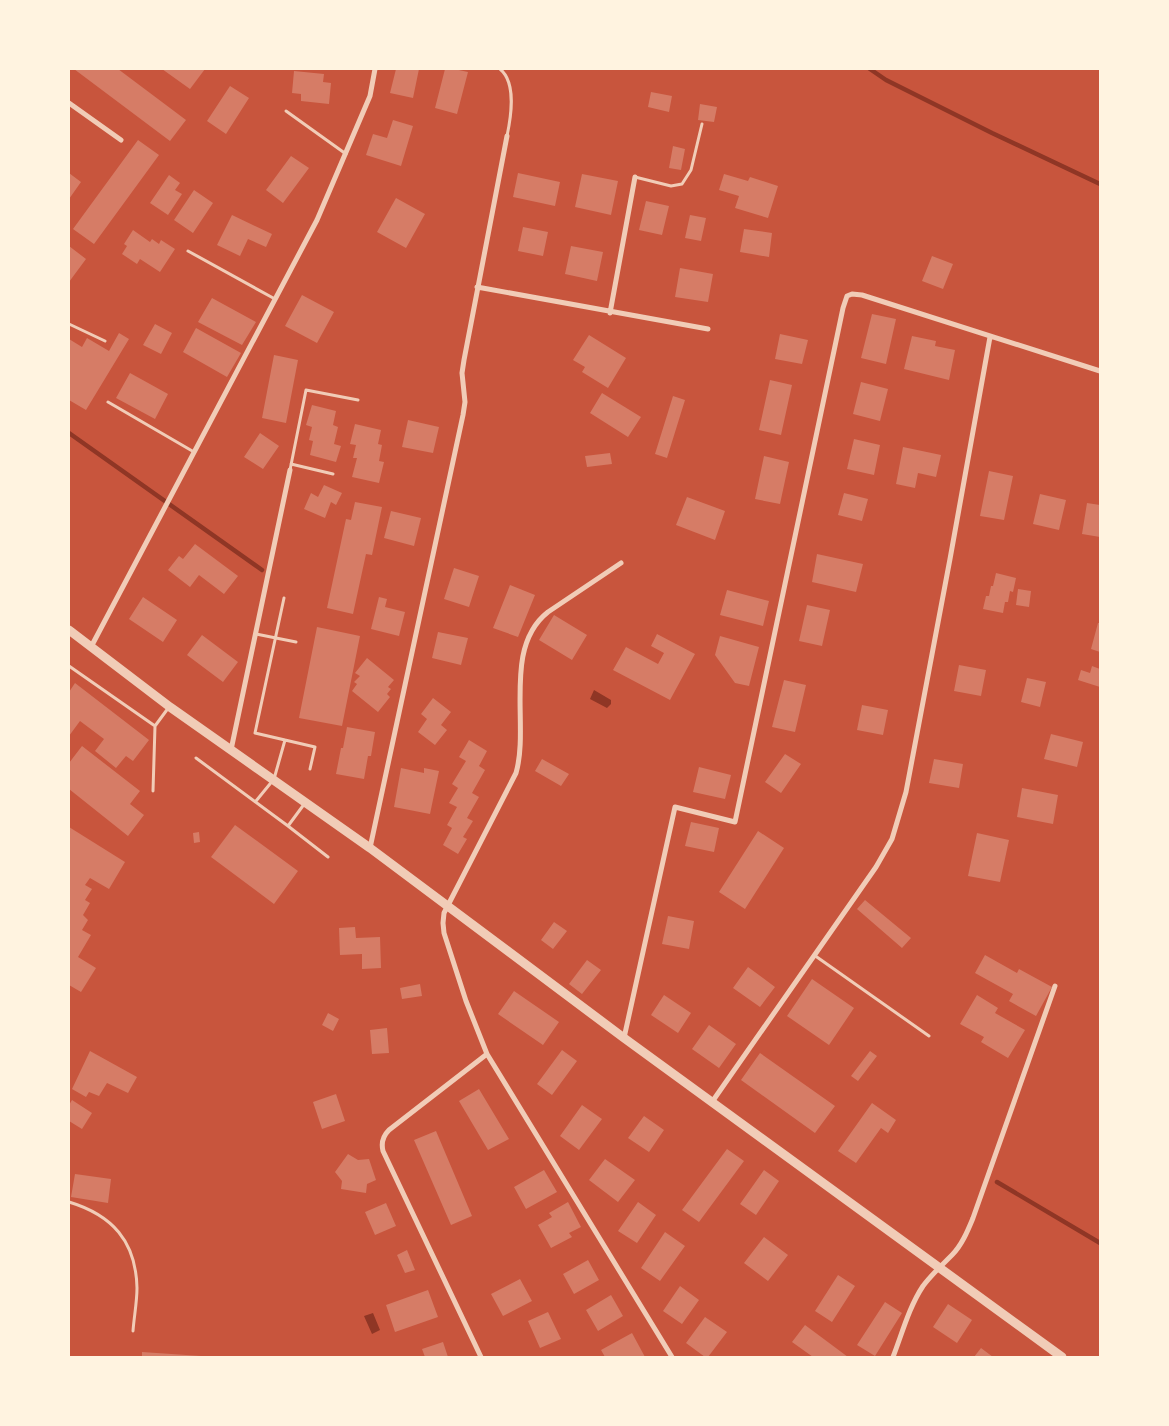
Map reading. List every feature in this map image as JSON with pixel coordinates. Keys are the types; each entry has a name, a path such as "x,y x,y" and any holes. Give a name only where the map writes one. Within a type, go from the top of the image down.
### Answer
{"street":[{"path":"92,648 317,220 370,96 375,69"},
{"path":"69,104 121,140"},
{"path":"370,848 464,415 462,373 507,136"},
{"path":"610,312 635,177"},
{"path":"477,287 708,329"},
{"path":"624,1038 675,807 735,822 847,296 852,294 862,295 1100,371"},
{"path":"712,1102 884,854 892,839 902,809 924,704 990,337"},
{"path":"231,750 290,467"},
{"path":"621,563 548,612 532,629 524,654 522,670 519,755 516,773 446,906 443,920 444,933 466,1001 487,1054 672,1357"},
{"path":"69,630 170,707 370,848 624,1038 1062,1357"},
{"path":"893,1357 923,1287 939,1266 953,1254 964,1238 973,1218 1055,986"},
{"path":"481,1357 382,1145 384,1136 389,1130 487,1054"}],"lane":[{"path":"500,69 505,73 512,100 511,120 507,136"},
{"path":"286,111 346,154"},
{"path":"635,177 671,186 682,184 691,170 702,124"},
{"path":"188,251 276,300"},
{"path":"69,324 105,340"},
{"path":"333,474 290,467 306,390 358,400"},
{"path":"108,402 195,452"},
{"path":"284,598 255,733 315,747 310,769"},
{"path":"255,634 296,642"},
{"path":"69,666 154,726"},
{"path":"153,791 154,726 170,707"},
{"path":"256,801 274,779 285,740"},
{"path":"196,758 256,801 328,857"},
{"path":"288,826 306,802"},
{"path":"814,955 929,1036"},
{"path":"69,1202 89,1208 106,1220 122,1235 130,1248 137,1288 133,1331"}],"shaded area":[{"path":"594,690 611,700 611,704 607,708 590,699"},
{"path":"373,1313 380,1330 372,1334 364,1316"}],"building":[{"path":"74,69 118,69 186,120 170,141"},
{"path":"162,69 205,69 190,89"},
{"path":"396,69 419,69 413,98 390,93"},
{"path":"445,69 468,72 457,114 435,108"},
{"path":"294,71 324,74 323,82 331,83 329,104 301,101 301,94 292,93"},
{"path":"230,86 249,98 226,134 207,121"},
{"path":"651,92 672,96 669,112 648,107"},
{"path":"700,104 717,107 714,122 698,120"},
{"path":"393,120 413,126 401,166 366,155 373,134 387,138"},
{"path":"138,140 159,155 94,244 73,229"},
{"path":"673,146 685,149 681,170 669,168"},
{"path":"291,156 309,168 283,203 266,190"},
{"path":"69,173 81,182 69,199"},
{"path":"518,173 560,182 555,206 513,197"},
{"path":"582,174 618,181 611,215 575,207"},
{"path":"724,174 748,181 750,177 778,186 768,218 735,208 739,196 719,190"},
{"path":"169,175 180,183 175,190 182,194 168,215 150,203"},
{"path":"194,190 213,203 193,233 174,220"},
{"path":"396,198 425,214 406,248 377,232"},
{"path":"646,201 669,206 662,235 639,230"},
{"path":"232,215 272,234 266,247 248,239 240,256 217,245"},
{"path":"690,215 706,218 701,241 685,238"},
{"path":"523,227 548,232 543,256 518,251"},
{"path":"744,229 772,233 769,257 740,252"},
{"path":"133,230 150,242 152,239 159,244 161,240 175,249 160,272 140,259 137,264 122,254 127,246 124,244"},
{"path":"69,246 86,259 69,282"},
{"path":"571,246 603,252 597,281 565,274"},
{"path":"932,256 953,264 943,289 922,281"},
{"path":"680,268 713,274 708,302 675,297"},
{"path":"302,295 334,312 317,343 285,326"},
{"path":"212,298 256,322 242,345 198,322"},
{"path":"872,314 896,319 886,364 861,358"},
{"path":"155,324 172,333 161,354 143,345"},
{"path":"196,328 241,353 227,377 183,352"},
{"path":"119,333 129,339 86,410 69,400 69,339 82,347 87,338 109,351"},
{"path":"780,334 808,340 802,364 775,359"},
{"path":"589,335 626,358 608,388 582,372 585,367 573,360"},
{"path":"912,336 936,341 935,346 955,350 949,380 904,369"},
{"path":"274,355 298,360 286,423 262,418"},
{"path":"130,373 168,394 155,419 116,398"},
{"path":"770,380 792,385 781,435 759,430"},
{"path":"861,382 888,389 880,421 853,414"},
{"path":"602,393 641,417 628,437 590,413"},
{"path":"673,396 685,400 667,458 655,454"},
{"path":"312,405 336,411 333,425 338,427 334,444 341,446 336,462 310,455 313,441 309,440 312,427 306,425"},
{"path":"408,420 439,427 433,453 402,447"},
{"path":"355,424 381,430 378,444 382,445 379,461 384,462 379,483 352,477 357,458 353,458 356,445 350,444"},
{"path":"260,433 279,446 263,469 244,457"},
{"path":"854,439 880,445 874,475 847,469"},
{"path":"903,447 941,455 936,477 918,473 915,488 896,484"},
{"path":"610,453 612,464 587,467 585,456"},
{"path":"764,456 789,462 780,504 755,499"},
{"path":"989,471 1013,476 1004,520 980,516"},
{"path":"324,485 342,493 336,505 331,502 325,518 304,509 311,493 318,497"},
{"path":"844,493 868,499 862,521 838,515"},
{"path":"1040,494 1066,500 1059,530 1033,524"},
{"path":"687,497 725,511 715,540 676,525"},
{"path":"355,502 382,507 372,555 366,554 353,614 327,608 346,519 351,520"},
{"path":"1087,503 1100,505 1100,537 1082,534"},
{"path":"391,511 421,518 414,546 384,538"},
{"path":"195,544 238,576 224,594 199,575 190,587 168,570 179,556 183,559"},
{"path":"817,554 863,564 856,592 812,582"},
{"path":"454,568 479,576 469,607 444,599"},
{"path":"996,573 1016,578 1013,592 1010,591 1003,613 983,609 986,596 989,596 991,586 993,586"},
{"path":"510,585 535,595 518,637 493,628"},
{"path":"1018,589 1031,591 1029,607 1016,605"},
{"path":"727,590 769,601 763,626 720,615"},
{"path":"143,597 177,620 163,642 129,619"},
{"path":"379,597 387,599 385,607 405,612 399,636 371,629"},
{"path":"807,605 830,610 822,646 799,641"},
{"path":"554,615 587,635 572,660 539,640"},
{"path":"1098,623 1100,623 1100,652 1091,649"},
{"path":"317,627 360,636 342,726 299,718"},
{"path":"438,632 468,638 461,665 432,658"},
{"path":"657,634 695,654 670,700 613,670 626,647 658,664 664,653 651,646"},
{"path":"202,635 238,662 223,682 187,655"},
{"path":"720,636 759,647 749,686 735,683 715,655"},
{"path":"367,658 394,680 388,687 391,689 387,694 390,697 378,712 352,691 357,684 354,682 360,676 355,673"},
{"path":"959,665 986,670 981,696 954,691"},
{"path":"1092,666 1100,669 1100,687 1078,680 1081,670 1090,673"},
{"path":"1027,678 1046,682 1040,707 1021,702"},
{"path":"784,680 806,685 795,732 772,727"},
{"path":"75,683 149,740 133,761 126,756 116,768 95,751 104,739 80,721 69,736 69,692"},
{"path":"433,698 451,712 441,725 447,730 435,745 418,732 427,719 421,714"},
{"path":"862,705 888,710 883,735 857,730"},
{"path":"347,727 375,732 371,756 368,756 364,779 336,774"},
{"path":"1051,734 1083,742 1077,767 1044,759"},
{"path":"469,740 487,751 479,766 485,770 472,793 479,797 467,818 473,821 463,837 467,839 458,854 443,845 452,828 447,825 457,807 449,803 458,788 452,784 466,761 459,757"},
{"path":"82,746 140,791 130,804 144,815 128,836 69,789 69,763"},
{"path":"785,754 801,764 781,793 765,782"},
{"path":"542,759 569,774 561,786 535,771"},
{"path":"934,759 963,764 959,788 929,783"},
{"path":"699,767 731,775 725,799 693,792"},
{"path":"401,768 424,773 424,768 439,771 430,814 394,807"},
{"path":"1022,788 1058,795 1053,824 1017,817"},
{"path":"691,822 719,828 714,852 685,846"},
{"path":"235,825 298,871 274,904 211,857"},
{"path":"69,827 125,862 109,889 90,878 85,885 92,889 85,900 90,903 83,915 88,920 82,930 91,935 78,957 96,968 81,992 69,985"},
{"path":"758,831 784,848 745,909 719,892"},
{"path":"199,832 200,842 194,843 193,833"},
{"path":"977,833 1009,840 1000,882 968,876"},
{"path":"865,900 911,938 902,948 857,909"},
{"path":"668,916 694,921 689,949 662,944"},
{"path":"554,922 567,931 553,949 541,940"},
{"path":"355,927 356,938 380,937 381,968 362,969 362,954 340,955 339,928"},
{"path":"985,955 1017,973 1019,969 1052,987 1036,1016 1009,1001 1013,994 975,973"},
{"path":"587,960 601,970 582,994 569,984"},
{"path":"748,967 775,987 760,1007 733,988"},
{"path":"812,979 854,1008 829,1045 787,1016"},
{"path":"420,984 422,996 402,999 400,988"},
{"path":"514,991 559,1022 543,1045 498,1014"},
{"path":"664,995 691,1013 678,1033 651,1015"},
{"path":"977,995 998,1008 995,1013 1025,1030 1008,1058 981,1042 984,1037 960,1024"},
{"path":"328,1013 339,1019 333,1031 322,1025"},
{"path":"709,1025 736,1044 719,1068 692,1049"},
{"path":"387,1028 389,1053 372,1054 370,1030"},
{"path":"562,1050 577,1061 552,1095 537,1084"},
{"path":"90,1051 137,1077 128,1093 107,1083 99,1096 89,1092 86,1097 72,1089"},
{"path":"870,1051 877,1056 858,1081 851,1076"},
{"path":"760,1053 835,1106 815,1133 741,1080"},
{"path":"479,1089 509,1139 488,1150 459,1101"},
{"path":"336,1094 345,1121 322,1129 313,1102"},
{"path":"72,1100 92,1113 82,1129 69,1121 69,1105"},
{"path":"872,1103 896,1120 888,1133 881,1128 856,1163 838,1151"},
{"path":"582,1105 602,1119 579,1150 560,1136"},
{"path":"644,1116 664,1130 649,1152 628,1138"},
{"path":"436,1131 472,1216 451,1225 414,1140"},
{"path":"727,1149 744,1161 699,1222 682,1210"},
{"path":"348,1154 358,1160 369,1159 376,1180 367,1184 366,1193 341,1189 342,1181 335,1172"},
{"path":"605,1159 635,1180 618,1202 589,1180"},
{"path":"544,1170 557,1192 526,1209 514,1187"},
{"path":"764,1170 779,1181 756,1215 740,1204"},
{"path":"75,1174 111,1179 108,1203 71,1197"},
{"path":"568,1202 581,1227 569,1233 572,1237 551,1248 538,1225 552,1217 549,1213"},
{"path":"638,1202 656,1215 637,1243 618,1231"},
{"path":"386,1203 396,1226 375,1235 365,1212"},
{"path":"665,1232 685,1246 660,1281 641,1268"},
{"path":"764,1237 788,1255 768,1281 744,1263"},
{"path":"407,1250 415,1270 405,1273 397,1255"},
{"path":"588,1260 599,1280 574,1294 563,1274"},
{"path":"838,1275 855,1286 832,1322 815,1311"},
{"path":"520,1279 532,1301 503,1316 491,1294"},
{"path":"680,1286 699,1300 682,1324 663,1311"},
{"path":"428,1290 438,1317 395,1332 386,1305"},
{"path":"611,1295 623,1316 598,1331 586,1310"},
{"path":"885,1302 902,1313 875,1356 857,1345"},
{"path":"948,1304 972,1320 957,1343 933,1327"},
{"path":"548,1312 561,1339 540,1348 528,1321"},
{"path":"705,1317 727,1332 708,1357 705,1357 686,1343"},
{"path":"805,1325 848,1357 813,1357 792,1342"},
{"path":"632,1333 645,1357 605,1357 601,1350"},
{"path":"443,1342 448,1357 425,1357 422,1349"},
{"path":"981,1348 993,1357 974,1357"},
{"path":"142,1352 201,1356 201,1357 142,1357"}],"waterway":[{"path":"870,69 886,80 1100,184"},
{"path":"69,433 262,570"},
{"path":"997,1182 1100,1243"}]}
